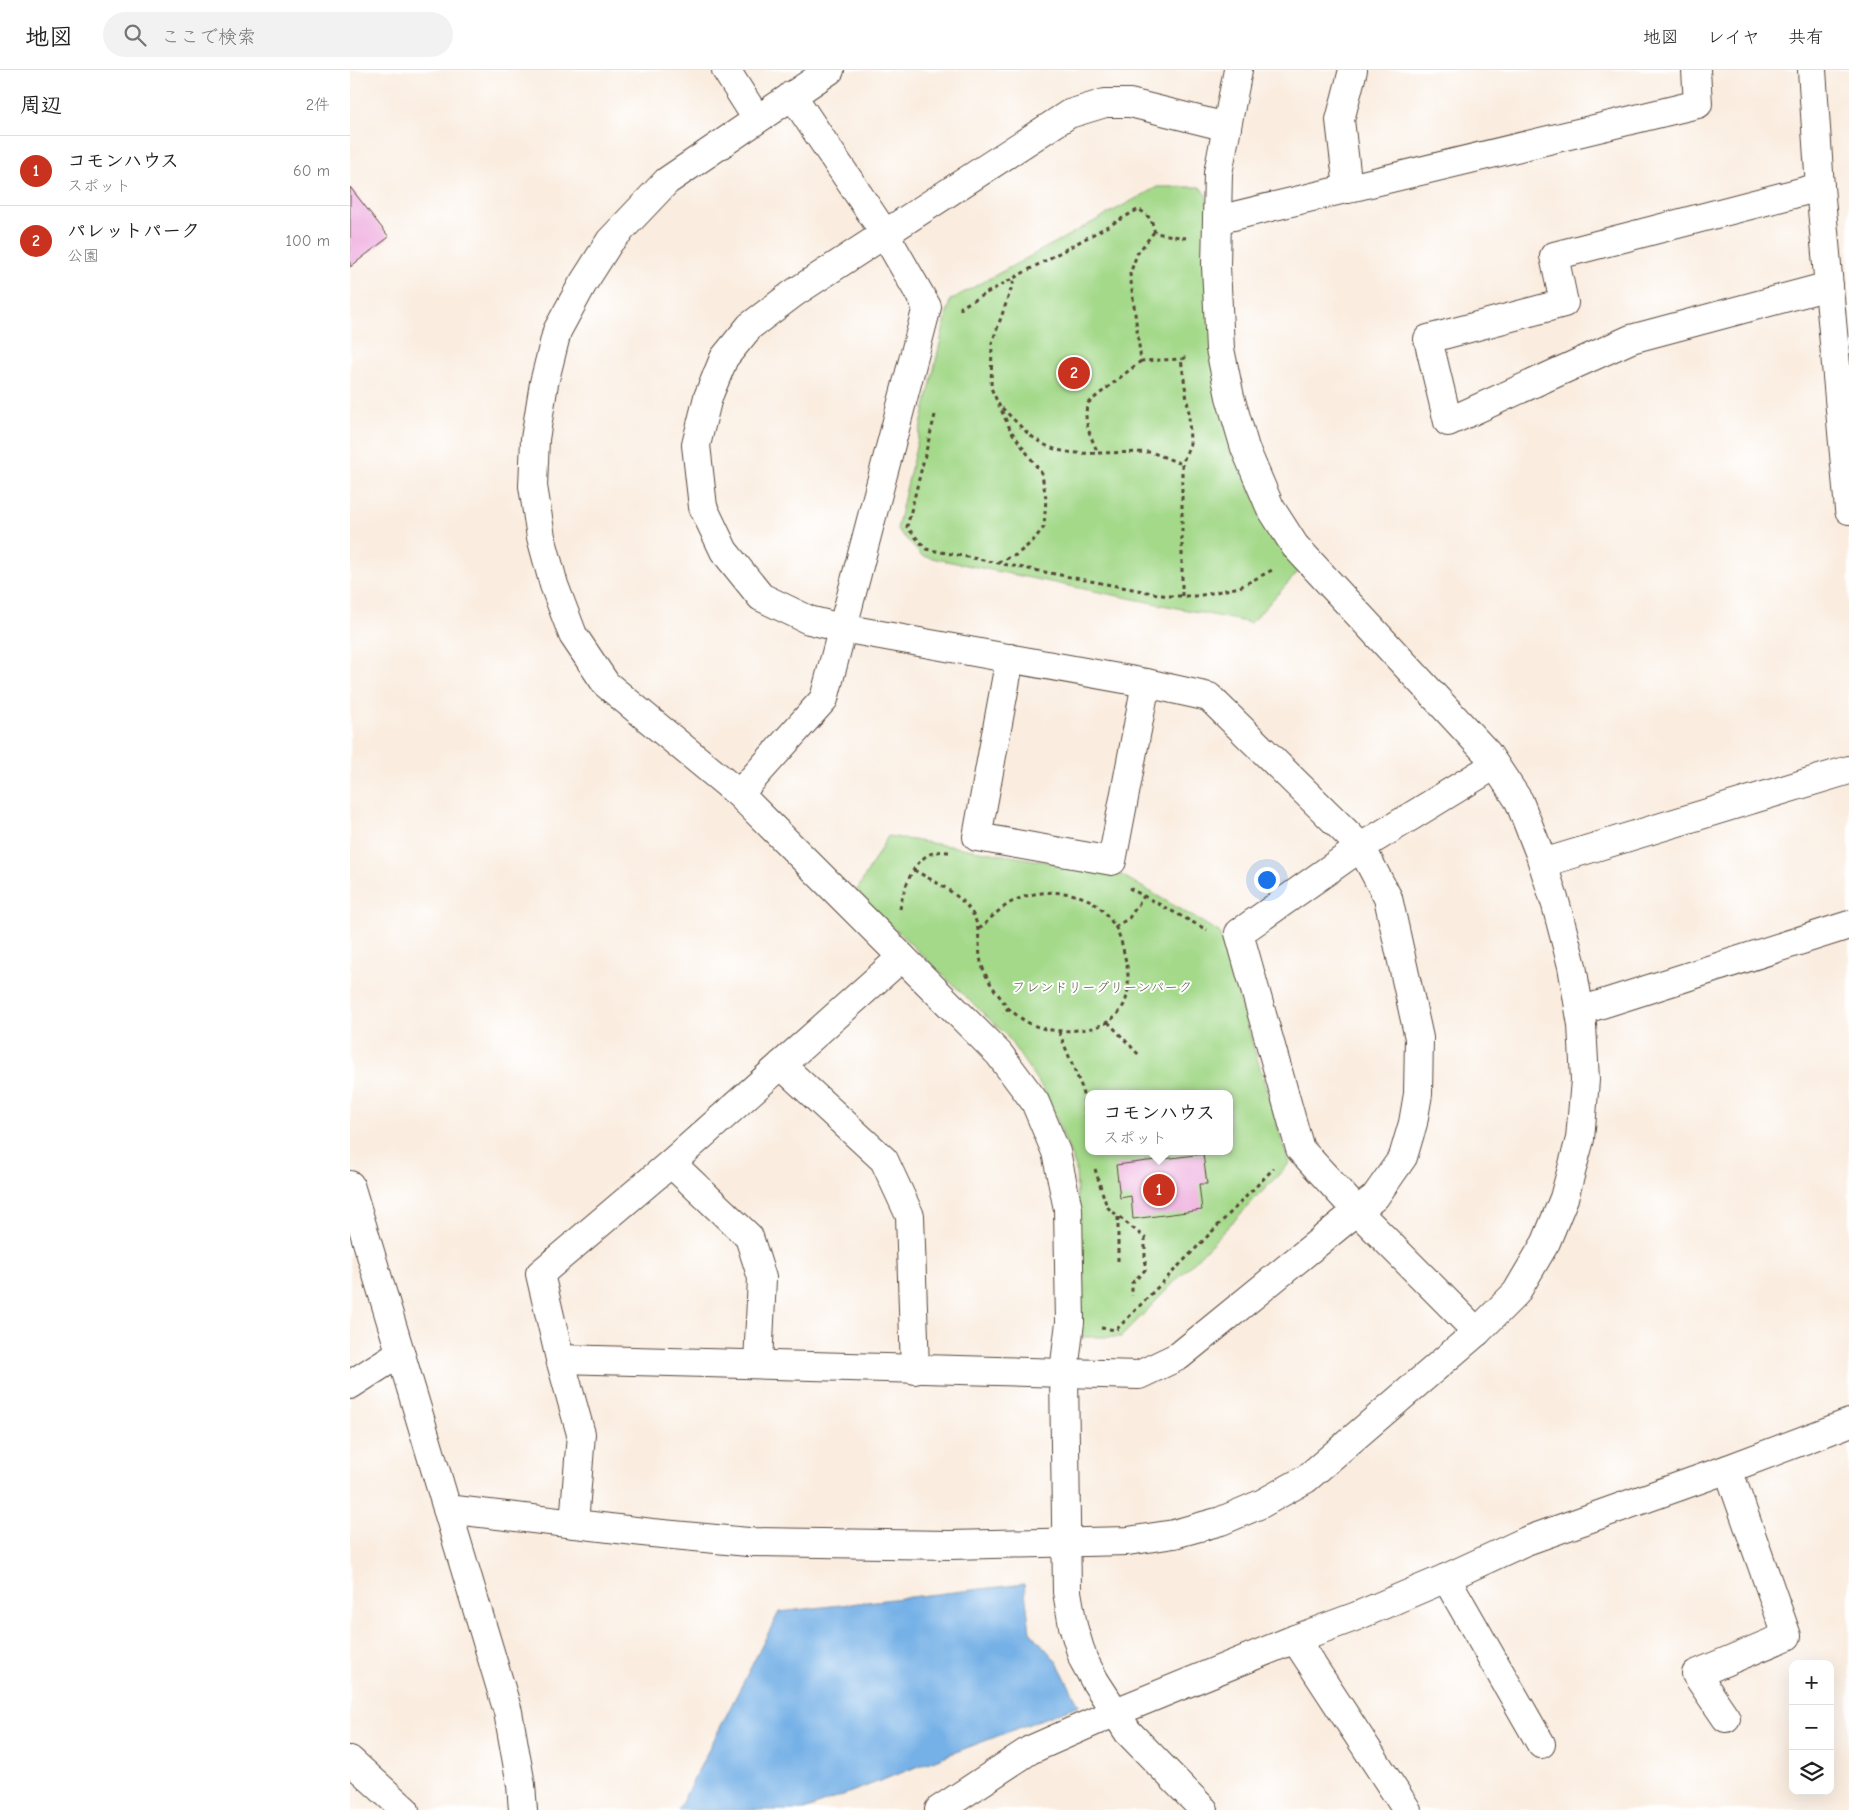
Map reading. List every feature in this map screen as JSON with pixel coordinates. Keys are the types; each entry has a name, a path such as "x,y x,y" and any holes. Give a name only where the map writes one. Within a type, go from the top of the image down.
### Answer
{"street":[{"path":"726,70 756,119"},
{"path":"830,70 667,181 610,241 582,285 557,331 544,383 535,439 533,486 542,537 554,586 573,635 606,684 739,794 999,1054 1035,1102 1056,1152 1068,1209 1070,1322 1064,1372 1067,1592 1072,1626 1083,1659 1128,1732 1203,1810"},
{"path":"447,1509 748,1542 940,1545 1128,1541 1174,1534 1221,1520 1260,1504 1306,1479 1478,1332 1516,1293 1546,1242 1564,1198 1580,1139 1585,1080 1580,1012 1572,966 1556,905 1543,863 1518,801 1487,753 1298,550 1270,507 1244,448 1230,397 1220,349 1216,276 1218,173 1238,70"},
{"path":"1348,189 1340,120 1353,70"},
{"path":"1216,231 1348,189 1698,104 1696,70"},
{"path":"1812,70 1820,187 1835,269 1849,510"},
{"path":"739,794 824,699 927,307 885,234 792,96"},
{"path":"560,1359 914,1370 1139,1374 1179,1356 1375,1197 1403,1157 1413,1123 1418,1094 1418,1038 1388,898 1360,846 1209,697 1146,683 842,628 809,620 761,597 724,551 703,507 696,446 708,397 724,358 750,326 794,293 1069,114 1105,103 1130,103 1227,128"},
{"path":"1820,187 1554,256 1564,302 1428,339 1448,422 1631,339 1835,269"},
{"path":"1010,658 977,837 1112,861 1146,683"},
{"path":"1478,1332 1357,1211 1300,1149 1239,933 1360,846 1495,765"},
{"path":"1543,863 1849,770"},
{"path":"1580,1012 1849,926"},
{"path":"574,1524 581,1434 560,1359 540,1274 672,1163 781,1065 898,953"},
{"path":"781,1065 884,1160 910,1216 914,1370"},
{"path":"672,1163 749,1237 762,1278 758,1364"},
{"path":"350,1185 508,1712 521,1785 523,1810"},
{"path":"350,1385 400,1353"},
{"path":"939,1810 1030,1750 1116,1712 1295,1639 1357,1616 1526,1541 1728,1469 1849,1423"},
{"path":"1726,1718 1696,1674 1787,1636 1728,1469"},
{"path":"1446,1578 1541,1744"},
{"path":"1295,1639 1407,1810"},
{"path":"350,1760 405,1810"}],"path":[{"path":"959,317 961,307 1139,209 1151,220 1154,232"},
{"path":"1154,232 1216,231"},
{"path":"1141,361 1130,274 1137,254 1154,232"},
{"path":"998,562 1016,555 1032,542 1044,527 1046,500 1042,474 1011,431 991,388 992,343 1015,278"},
{"path":"1098,453 1086,421 1085,412 1088,403 1141,361 1181,360 1220,349"},
{"path":"1181,360 1190,413 1190,444 1182,464 1182,596"},
{"path":"1000,406 1040,442 1056,449 1075,454 1151,452 1182,464"},
{"path":"936,412 907,527 926,549 1168,596 1197,596 1240,587 1276,568 1298,550"},
{"path":"898,953 900,907 908,880 923,860 935,852 954,852"},
{"path":"914,870 954,893 971,911 979,929 981,962 990,982 1008,1008 1023,1021 1040,1028 1058,1032 1081,1030 1104,1024 1120,1012 1128,994 1128,972 1123,949 1115,927 1103,911 1090,900 1057,893 1038,893 1018,899 997,913 979,929"},
{"path":"1126,886 1212,933"},
{"path":"1115,927 1129,918 1144,896"},
{"path":"987,1042 1008,1008"},
{"path":"1108,1022 1139,1055"},
{"path":"1058,1032 1082,1088 1085,1110"},
{"path":"1070,1322 1116,1330 1280,1162"},
{"path":"1094,1165 1107,1207 1144,1238 1144,1270 1132,1283 1132,1296"},
{"path":"1118,1216 1118,1262"}],"green space":[{"path":"1157,187 1200,187 1206,195 1250,490 1298,572 1251,623 922,556 897,529 950,300"},
{"name":"フレンドリーグリーンパーク","path":"888,836 1120,874 1219,932 1289,1164 1121,1337 1082,1337 1076,1168 1047,1095 1006,1035 856,892"}],"water":[{"path":"1024,1584 1030,1631 1057,1662 1079,1705 804,1810 678,1810 779,1612"}],"building":[{"path":"350,187 389,237 350,267"},
{"path":"1203,1155 1207,1184 1199,1184 1202,1210 1133,1219 1131,1196 1120,1198 1116,1165"}],"place":[{"name":"パレットパーク","path":"1074,373"},
{"name":"コモンハウス","path":"1159,1190"}]}
